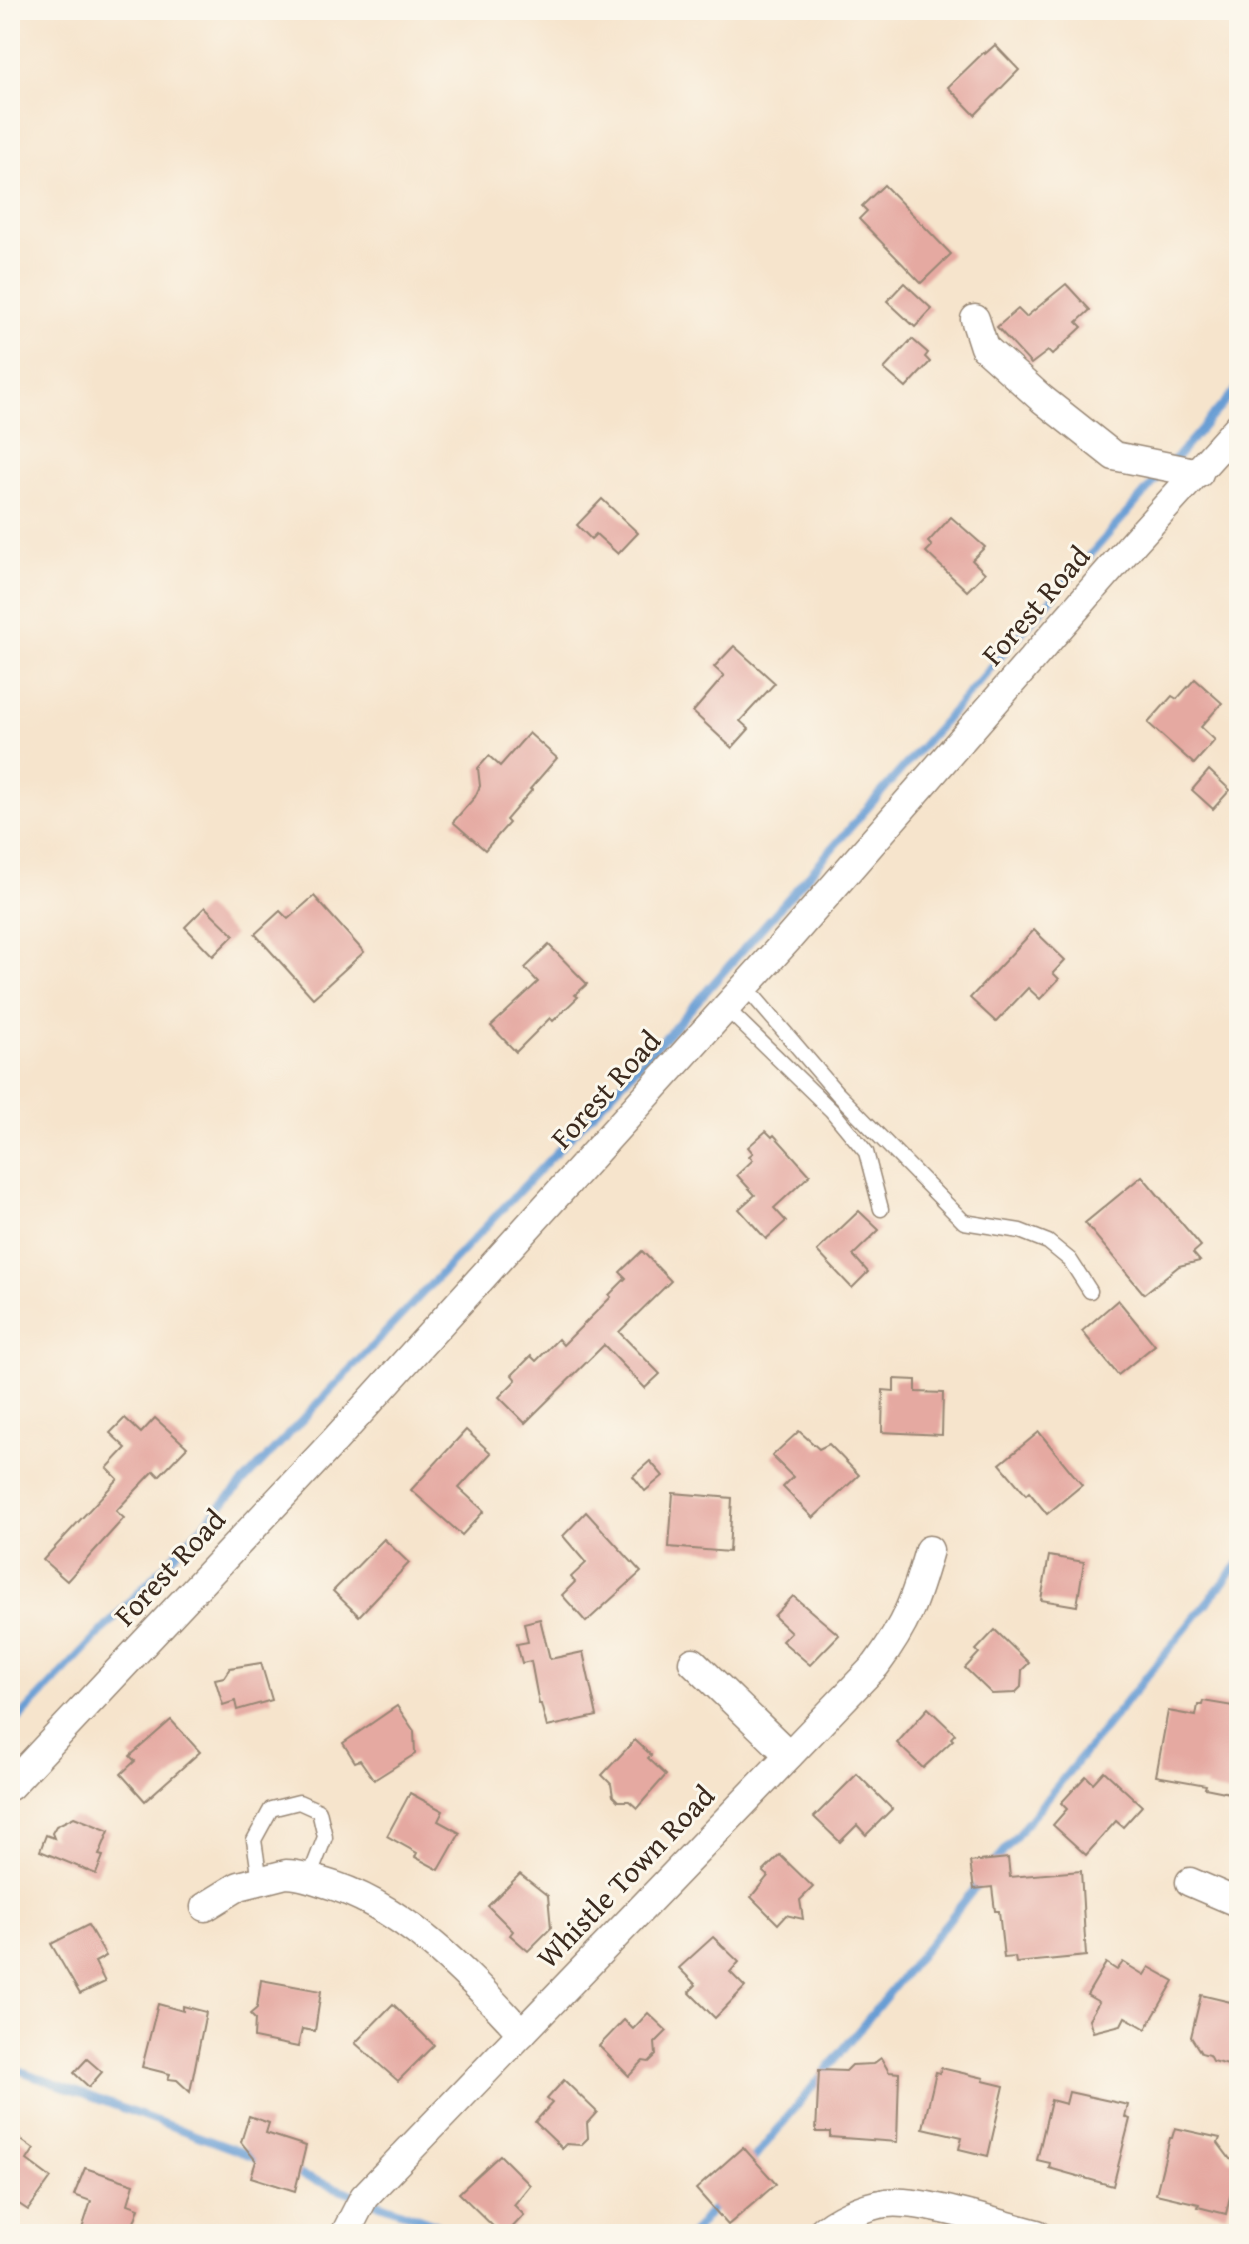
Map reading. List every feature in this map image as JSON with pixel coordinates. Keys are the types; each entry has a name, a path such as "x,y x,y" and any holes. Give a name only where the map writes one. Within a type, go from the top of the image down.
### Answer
{"street":[{"path":"975,319 984,347 1042,399 1114,456 1199,473"},
{"name":"Forest Road","path":"10,1786 335,1440 745,986 1239,426"},
{"name":"Whistle Town Road","path":"345,2234 364,2197 876,1665 900,1632 915,1599 929,1550"},
{"path":"693,1662 789,1755"},
{"path":"205,1907 239,1886 286,1874 333,1885 383,1907 419,1932 522,2033"},
{"path":"1190,1882 1239,1903"},
{"path":"819,2234 852,2214 884,2203 912,2204 1037,2234"}],"lane":[{"path":"745,986 837,1093 964,1222 1020,1231 1048,1242 1070,1260 1090,1291"},
{"path":"725,1007 832,1111 866,1152 881,1209"},
{"path":"260,1881 254,1840 271,1809 299,1802 319,1811 325,1837 309,1878"}],"building":[{"path":"995,45 1019,70 975,115 948,87"},
{"path":"884,185 951,254 921,283 859,219 867,211 862,206"},
{"path":"904,283 932,309 915,327 887,301"},
{"path":"1066,284 1090,310 1077,322 1082,327 1052,355 1048,351 1031,364 997,327 1018,309 1026,317"},
{"path":"912,339 928,353 925,357 930,362 906,388 884,369"},
{"path":"602,499 638,533 618,554 596,534 591,539 577,525"},
{"path":"951,517 985,547 972,560 985,573 967,591 926,552 932,546 928,542"},
{"path":"734,646 775,683 740,721 749,729 732,748 693,712 724,676 714,667"},
{"path":"1195,679 1222,703 1201,727 1215,740 1194,764 1148,723 1172,696 1177,699"},
{"path":"529,733 557,758 485,850 453,822 475,797 480,786 478,768 489,756 500,766"},
{"path":"1209,770 1230,790 1213,809 1192,790"},
{"path":"314,896 364,952 313,998 255,934 280,911 288,919"},
{"path":"205,907 234,935 213,956 185,927"},
{"path":"1034,930 1065,960 1053,973 1059,979 1040,999 1028,988 996,1022 970,998"},
{"path":"549,945 587,984 553,1021 550,1018 516,1052 491,1026 538,982 525,968"},
{"path":"766,1131 772,1137 774,1135 810,1175 774,1208 786,1221 766,1239 739,1209 755,1195 737,1175 753,1160 749,1156 753,1153 748,1147"},
{"path":"1142,1176 1201,1246 1193,1253 1200,1261 1179,1266 1144,1294 1085,1223"},
{"path":"859,1211 879,1230 853,1255 868,1272 852,1288 817,1251"},
{"path":"642,1251 671,1281 619,1332 660,1374 645,1388 604,1345 525,1423 499,1397 516,1380 512,1375 531,1356 536,1361 558,1339 563,1345 611,1297 609,1295 626,1278 620,1272"},
{"path":"1118,1300 1155,1345 1118,1375 1082,1331"},
{"path":"894,1379 916,1380 916,1392 943,1393 942,1435 882,1432 883,1390 894,1391"},
{"path":"125,1418 141,1433 155,1418 187,1447 159,1476 154,1471 116,1511 124,1518 67,1581 43,1560 118,1479 107,1468 126,1448 110,1433"},
{"path":"466,1430 491,1453 459,1488 484,1511 462,1535 411,1490"},
{"path":"799,1431 819,1449 829,1444 859,1475 813,1518 783,1487 793,1477 772,1456"},
{"path":"1039,1432 1082,1485 1047,1514 1000,1464"},
{"path":"650,1461 663,1476 645,1491 633,1476"},
{"path":"673,1493 732,1498 729,1552 669,1547"},
{"path":"586,1512 641,1572 586,1622 562,1595 575,1582 571,1577 586,1563 563,1536"},
{"path":"384,1539 409,1563 359,1616 333,1591"},
{"path":"1049,1556 1084,1562 1077,1606 1041,1600"},
{"path":"793,1596 839,1635 810,1665 782,1641 791,1632 774,1616"},
{"path":"540,1619 550,1659 583,1652 597,1716 547,1727 531,1661 522,1663 517,1644 528,1642 524,1623"},
{"path":"995,1630 1029,1663 1022,1670 1021,1687 1015,1693 992,1694 965,1668 979,1653 976,1650"},
{"path":"261,1663 272,1700 237,1710 235,1701 223,1705 215,1679 224,1677 230,1668"},
{"path":"1203,1701 1239,1707 1239,1773 1235,1794 1156,1776 1168,1711 1196,1716 1198,1705 1202,1705"},
{"path":"397,1706 414,1731 415,1754 374,1780 360,1760 355,1762 343,1743"},
{"path":"928,1708 955,1734 951,1738 953,1740 923,1768 897,1743"},
{"path":"171,1720 200,1752 145,1801 121,1774 135,1761 130,1756"},
{"path":"635,1740 666,1775 637,1808 629,1801 618,1801 613,1796 611,1784 602,1775"},
{"path":"1104,1771 1142,1806 1123,1827 1116,1821 1086,1855 1053,1825 1067,1809 1061,1803 1086,1776 1093,1783"},
{"path":"857,1774 892,1809 866,1835 857,1825 840,1842 814,1817"},
{"path":"410,1793 443,1811 438,1821 460,1833 439,1870 387,1836"},
{"path":"74,1817 109,1831 99,1855 103,1856 96,1874 40,1851 46,1835 54,1838 52,1833 56,1826"},
{"path":"780,1855 813,1887 800,1900 803,1919 786,1915 778,1924 751,1897 768,1876 763,1872"},
{"path":"1008,1858 1010,1877 1081,1871 1086,1956 1016,1963 1015,1957 1004,1958 999,1911 995,1911 992,1887 974,1889 970,1862"},
{"path":"520,1874 548,1896 551,1928 528,1951 510,1935 513,1931 488,1906"},
{"path":"88,1925 106,1956 95,1962 105,1982 80,1994 51,1944"},
{"path":"713,1937 739,1962 730,1972 745,1987 715,2018 689,1992 696,1985 679,1968"},
{"path":"1123,1962 1144,1975 1149,1967 1174,1981 1146,2029 1125,2017 1121,2025 1093,2032 1089,2019 1099,2002 1087,1995 1106,1963 1117,1970"},
{"path":"261,1980 321,1991 315,2031 302,2029 298,2047 254,2038 255,2019 250,2014 257,2008"},
{"path":"1201,1995 1239,2004 1239,2058 1232,2066 1212,2061 1209,2055 1201,2053 1191,2037"},
{"path":"158,2004 183,2011 183,2006 206,2012 190,2092 177,2080 168,2079 170,2074 142,2067"},
{"path":"393,2004 434,2045 398,2081 355,2043"},
{"path":"648,2013 667,2031 655,2043 656,2055 649,2062 643,2061 629,2076 599,2046 624,2020 633,2029"},
{"path":"881,2058 889,2072 899,2073 897,2142 830,2137 830,2132 816,2132 819,2070 846,2071 852,2065 873,2064"},
{"path":"87,2059 102,2072 89,2087 74,2073"},
{"path":"941,2068 1004,2086 988,2156 959,2149 962,2137 923,2128 936,2072 940,2073"},
{"path":"564,2080 597,2112 587,2123 588,2138 581,2145 566,2144 562,2148 535,2122 552,2103 547,2099"},
{"path":"1069,2092 1128,2105 1125,2117 1130,2119 1113,2186 1049,2168 1050,2163 1037,2160 1051,2100 1066,2104"},
{"path":"249,2116 269,2123 266,2133 306,2146 295,2191 251,2177 256,2161 241,2142"},
{"path":"1175,2128 1220,2138 1218,2143 1230,2159 1238,2161 1226,2214 1156,2194"},
{"path":"10,2132 34,2149 27,2160 51,2178 28,2210 10,2198"},
{"path":"743,2147 776,2184 728,2225 696,2189"},
{"path":"500,2155 530,2185 514,2205 524,2215 506,2234 501,2234 459,2193"},
{"path":"85,2168 134,2184 128,2204 139,2208 130,2234 95,2234 82,2229 91,2201 74,2195"}],"waterway":[{"path":"1173,461 1239,386"},
{"path":"10,1728 674,1028 1164,471"},
{"path":"992,1866 1239,1563"},
{"path":"747,2167 979,1883"},
{"path":"10,2067 263,2160"},
{"path":"290,2171 462,2234"},
{"path":"692,2234 718,2202"}]}
